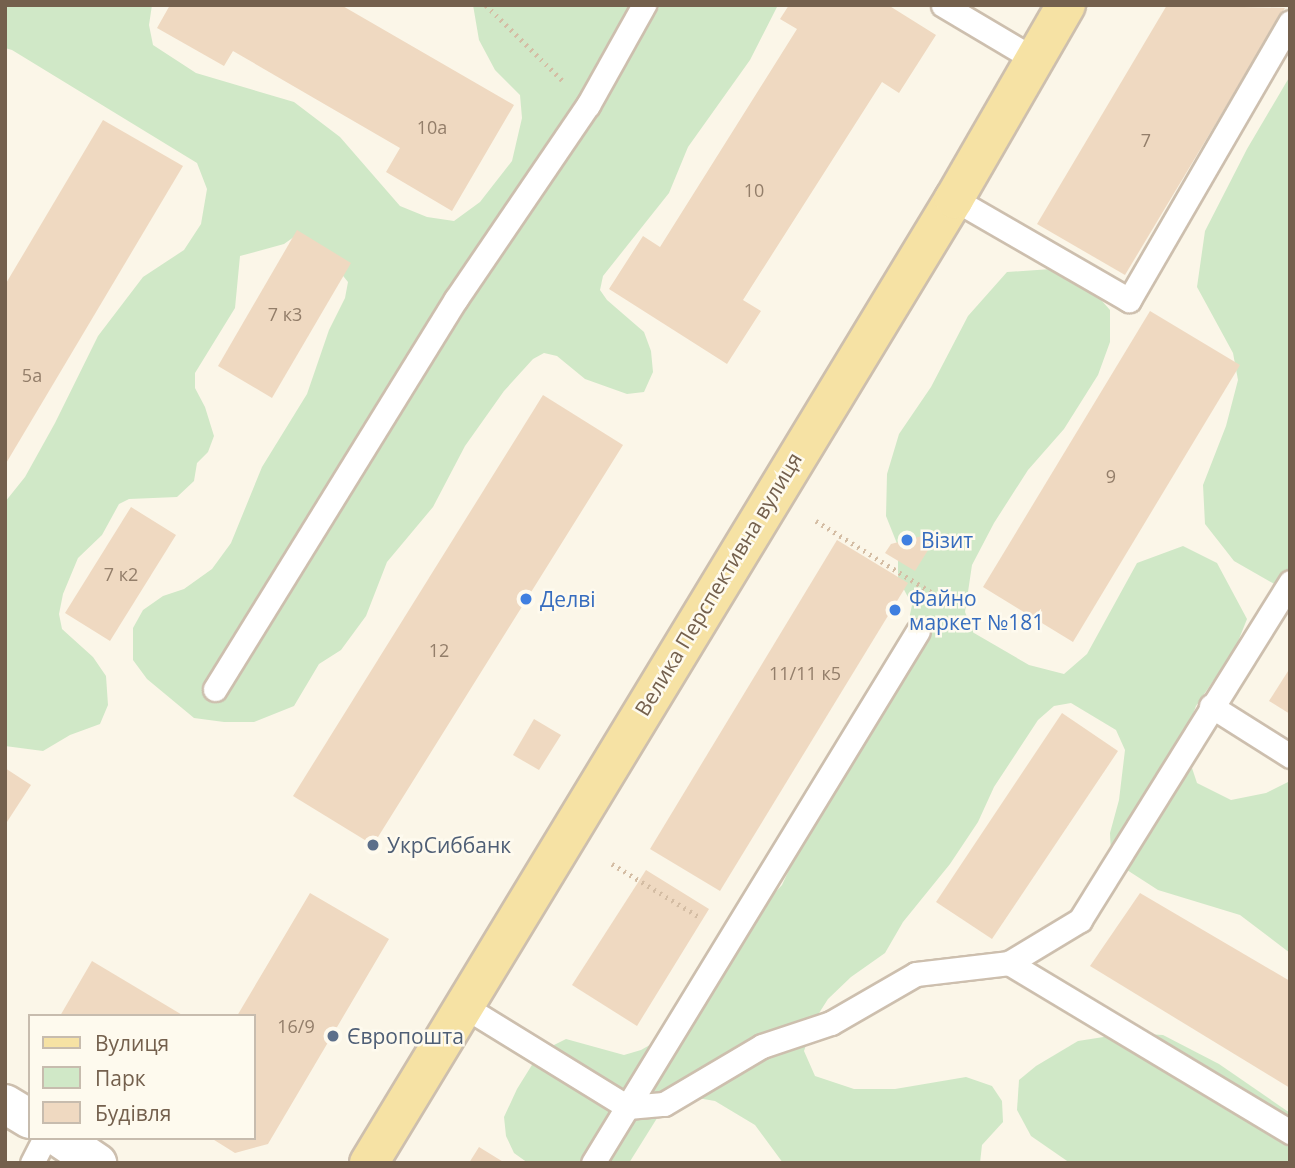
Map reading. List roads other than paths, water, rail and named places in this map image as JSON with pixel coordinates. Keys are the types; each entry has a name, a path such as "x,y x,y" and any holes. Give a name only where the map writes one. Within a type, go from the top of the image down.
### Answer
{"main road":[{"name":"Велика Перспективна вулиця","path":"369,1163 462,1005 954,199 1066,5"}],"street":[{"path":"5,1104 28,1118"},
{"path":"63,1140 97,1163"}],"lane":[{"path":"215,689 456,299 588,105 644,5"},
{"path":"943,5 1034,59"},
{"path":"954,199 1129,300 1290,22"},
{"path":"462,1005 628,1107 664,1104 762,1046 831,1023 916,974 1009,963 1080,920 1290,582"},
{"path":"593,1163 918,631"},
{"path":"1212,706 1290,756"},
{"path":"1009,963 1290,1132"},
{"path":"32,1163 45,1140"}],"place":[{"name":"Візит","path":"907,540"},
{"name":"Делві","path":"526,599"},
{"name":"Файно маркет №181","path":"895,610"},
{"name":"УкрСиббанк","path":"373,845"},
{"name":"Європошта","path":"333,1036"}]}
